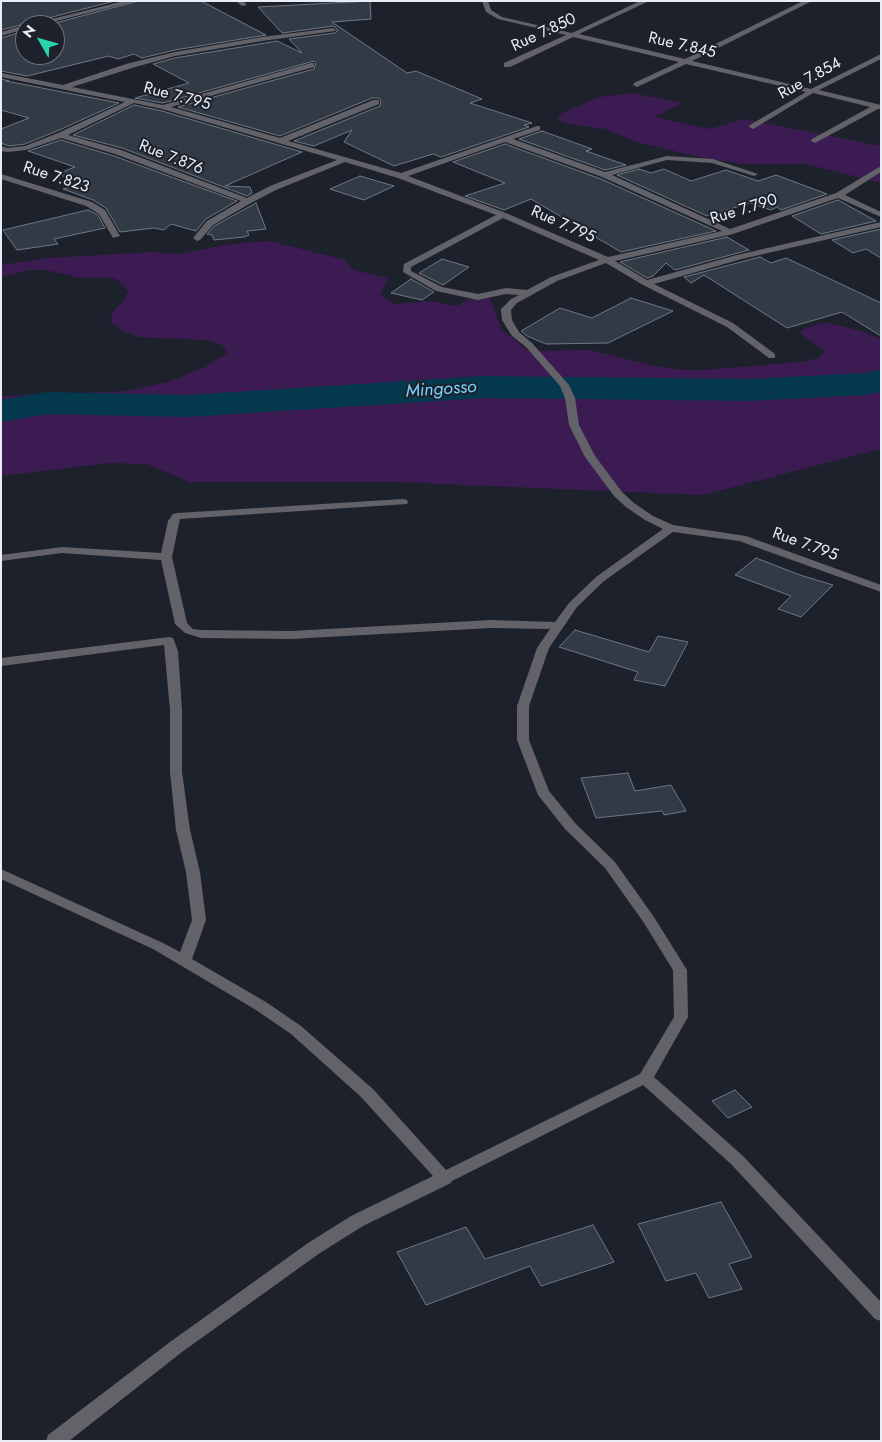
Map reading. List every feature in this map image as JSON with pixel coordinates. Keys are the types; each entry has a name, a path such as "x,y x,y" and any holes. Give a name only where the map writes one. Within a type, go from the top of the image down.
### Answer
{"street":[{"path":"65,17 133,1"},
{"name":"Rue 7.845","path":"485,1 488,11 492,15 879,106"},
{"name":"Rue 7.850","path":"507,65 646,1"},
{"path":"637,85 809,1"},
{"path":"1,34 15,30"},
{"path":"62,88 129,66 175,54 262,39 333,30"},
{"name":"Rue 7.854","path":"753,127 812,91 881,56"},
{"path":"163,107 311,65"},
{"name":"Rue 7.795","path":"1,75 163,107 401,176 503,214 606,260"},
{"path":"1,148 18,150 61,135 133,101"},
{"path":"280,141 376,102"},
{"path":"814,141 879,106"},
{"path":"401,176 537,128"},
{"name":"Rue 7.876","path":"61,135 118,152 206,187 248,201"},
{"path":"505,139 606,175 730,232"},
{"path":"606,175 668,158 713,161 754,174"},
{"path":"197,238 210,223 248,201 273,188 343,160"},
{"name":"Rue 7.790","path":"606,260 730,232 839,195 881,168"},
{"name":"Rue 7.823","path":"1,176 89,204 102,212 116,236"},
{"path":"839,195 881,215"},
{"path":"503,214 407,266 406,272 440,289 470,296 482,297 512,290 530,293"},
{"path":"646,283 740,257 881,224"},
{"path":"606,260 646,283 730,325 748,336 772,356"},
{"name":"Rue 7.795","path":"606,260 554,279 514,301 506,309 507,320 515,334 529,345 541,361 564,385 570,398 574,425 590,458 618,494 649,518 671,528 728,534 881,588"},
{"path":"403,502 177,516 172,521 166,557 181,624 189,631 201,634 292,635 491,624 560,626"},
{"path":"55,1441 176,1347 314,1248 357,1221 445,1179 645,1078 681,1017 680,970 649,920 610,865 570,826 543,792 523,740 523,706 543,648 573,605 600,579 671,528"},
{"path":"1,558 62,550 166,557"},
{"path":"1,662 169,641 172,651 176,710 176,772 183,830 193,872 199,920 184,961"},
{"path":"1,873 158,946 261,1006 296,1030 366,1093 445,1179"},
{"path":"645,1078 750,1173 881,1314"}],"shaded area":[{"path":"632,93 682,103 655,117 709,129 744,119 881,146 881,183 806,164 743,164 699,157 637,142 605,129 564,123 557,119 564,112 600,97"},
{"path":"269,241 345,260 353,270 388,278 380,295 395,304 429,301 456,306 474,297 490,299 501,329 528,351 590,350 655,366 682,370 704,370 801,362 818,358 825,351 800,333 802,330 820,323 829,323 861,331 881,339 881,449 702,495 395,482 189,482 147,464 109,463 1,476 1,396 128,391 168,382 203,368 228,353 222,345 205,340 139,337 122,331 110,321 113,312 125,299 128,291 118,280 112,278 76,277 47,270 30,270 1,277 1,265 48,258 149,252 180,254 225,245"}],"building":[{"path":"1,1 115,1 60,15 15,15 15,26 1,30"},
{"path":"138,1 201,1 266,35 175,50 142,58 134,54 118,59 109,56 27,76 1,71 1,38 15,34 15,65 65,65 65,20"},
{"path":"370,1 371,19 332,22 407,73 416,71 482,99 470,103 532,123 524,125 529,127 441,157 433,154 394,166 344,142 352,130 314,146 294,141 380,106 381,100 379,98 372,98 280,136 178,107 314,69 316,63 314,61 163,103 135,98 189,83 153,64 175,58 277,41 302,53 289,39 335,33 338,30 333,26 282,33 258,7"},
{"path":"1,79 119,103 25,144 9,146 1,143 1,129 29,118 1,110"},
{"path":"134,105 162,111 302,152 225,186 250,187 252,193 247,196 122,148 73,135"},
{"path":"542,131 592,149 586,151 626,165 605,170 519,139"},
{"path":"61,140 114,156 237,201 206,219 196,231 171,224 164,230 154,228 120,232 106,208 93,200 63,189 84,183 57,174 75,167 28,151"},
{"path":"505,144 601,179 716,231 621,252 531,199 504,210 465,196 505,183 453,162"},
{"path":"639,169 651,173 664,169 691,181 726,170 758,181 776,175 827,194 781,210 777,207 771,210 750,203 707,216 617,175"},
{"path":"360,176 394,186 364,200 330,189"},
{"path":"838,200 876,221 821,234 792,216"},
{"path":"256,203 266,229 247,231 249,235 244,237 214,240 212,235 207,234 214,226"},
{"path":"88,210 98,215 105,228 54,239 58,244 17,250 3,230"},
{"path":"881,229 881,258 866,249 853,253 832,240"},
{"path":"727,237 749,250 675,270 666,263 653,276 647,278 620,262"},
{"path":"760,257 771,263 786,258 881,303 881,336 842,312 787,328 704,275 691,283 684,277"},
{"path":"442,259 469,267 443,285 419,273"},
{"path":"411,279 434,292 422,300 391,293"},
{"path":"631,298 673,311 608,343 546,344 527,336 521,331 560,308 592,318"},
{"path":"756,558 833,585 801,617 778,609 791,596 735,575"},
{"path":"575,630 649,652 658,636 688,642 665,686 634,680 638,672 559,647"},
{"path":"628,773 635,791 671,785 686,811 664,815 662,811 596,818 581,778"},
{"path":"735,1090 752,1107 728,1118 712,1101"},
{"path":"721,1202 752,1257 729,1264 742,1289 709,1298 696,1273 666,1281 638,1224"},
{"path":"593,1225 614,1262 541,1286 530,1266 426,1305 397,1252 466,1227 485,1259"}],"waterway":[{"name":"Mingosso","path":"1,411 47,403 187,406 485,387 750,390 864,384 881,381"}]}
